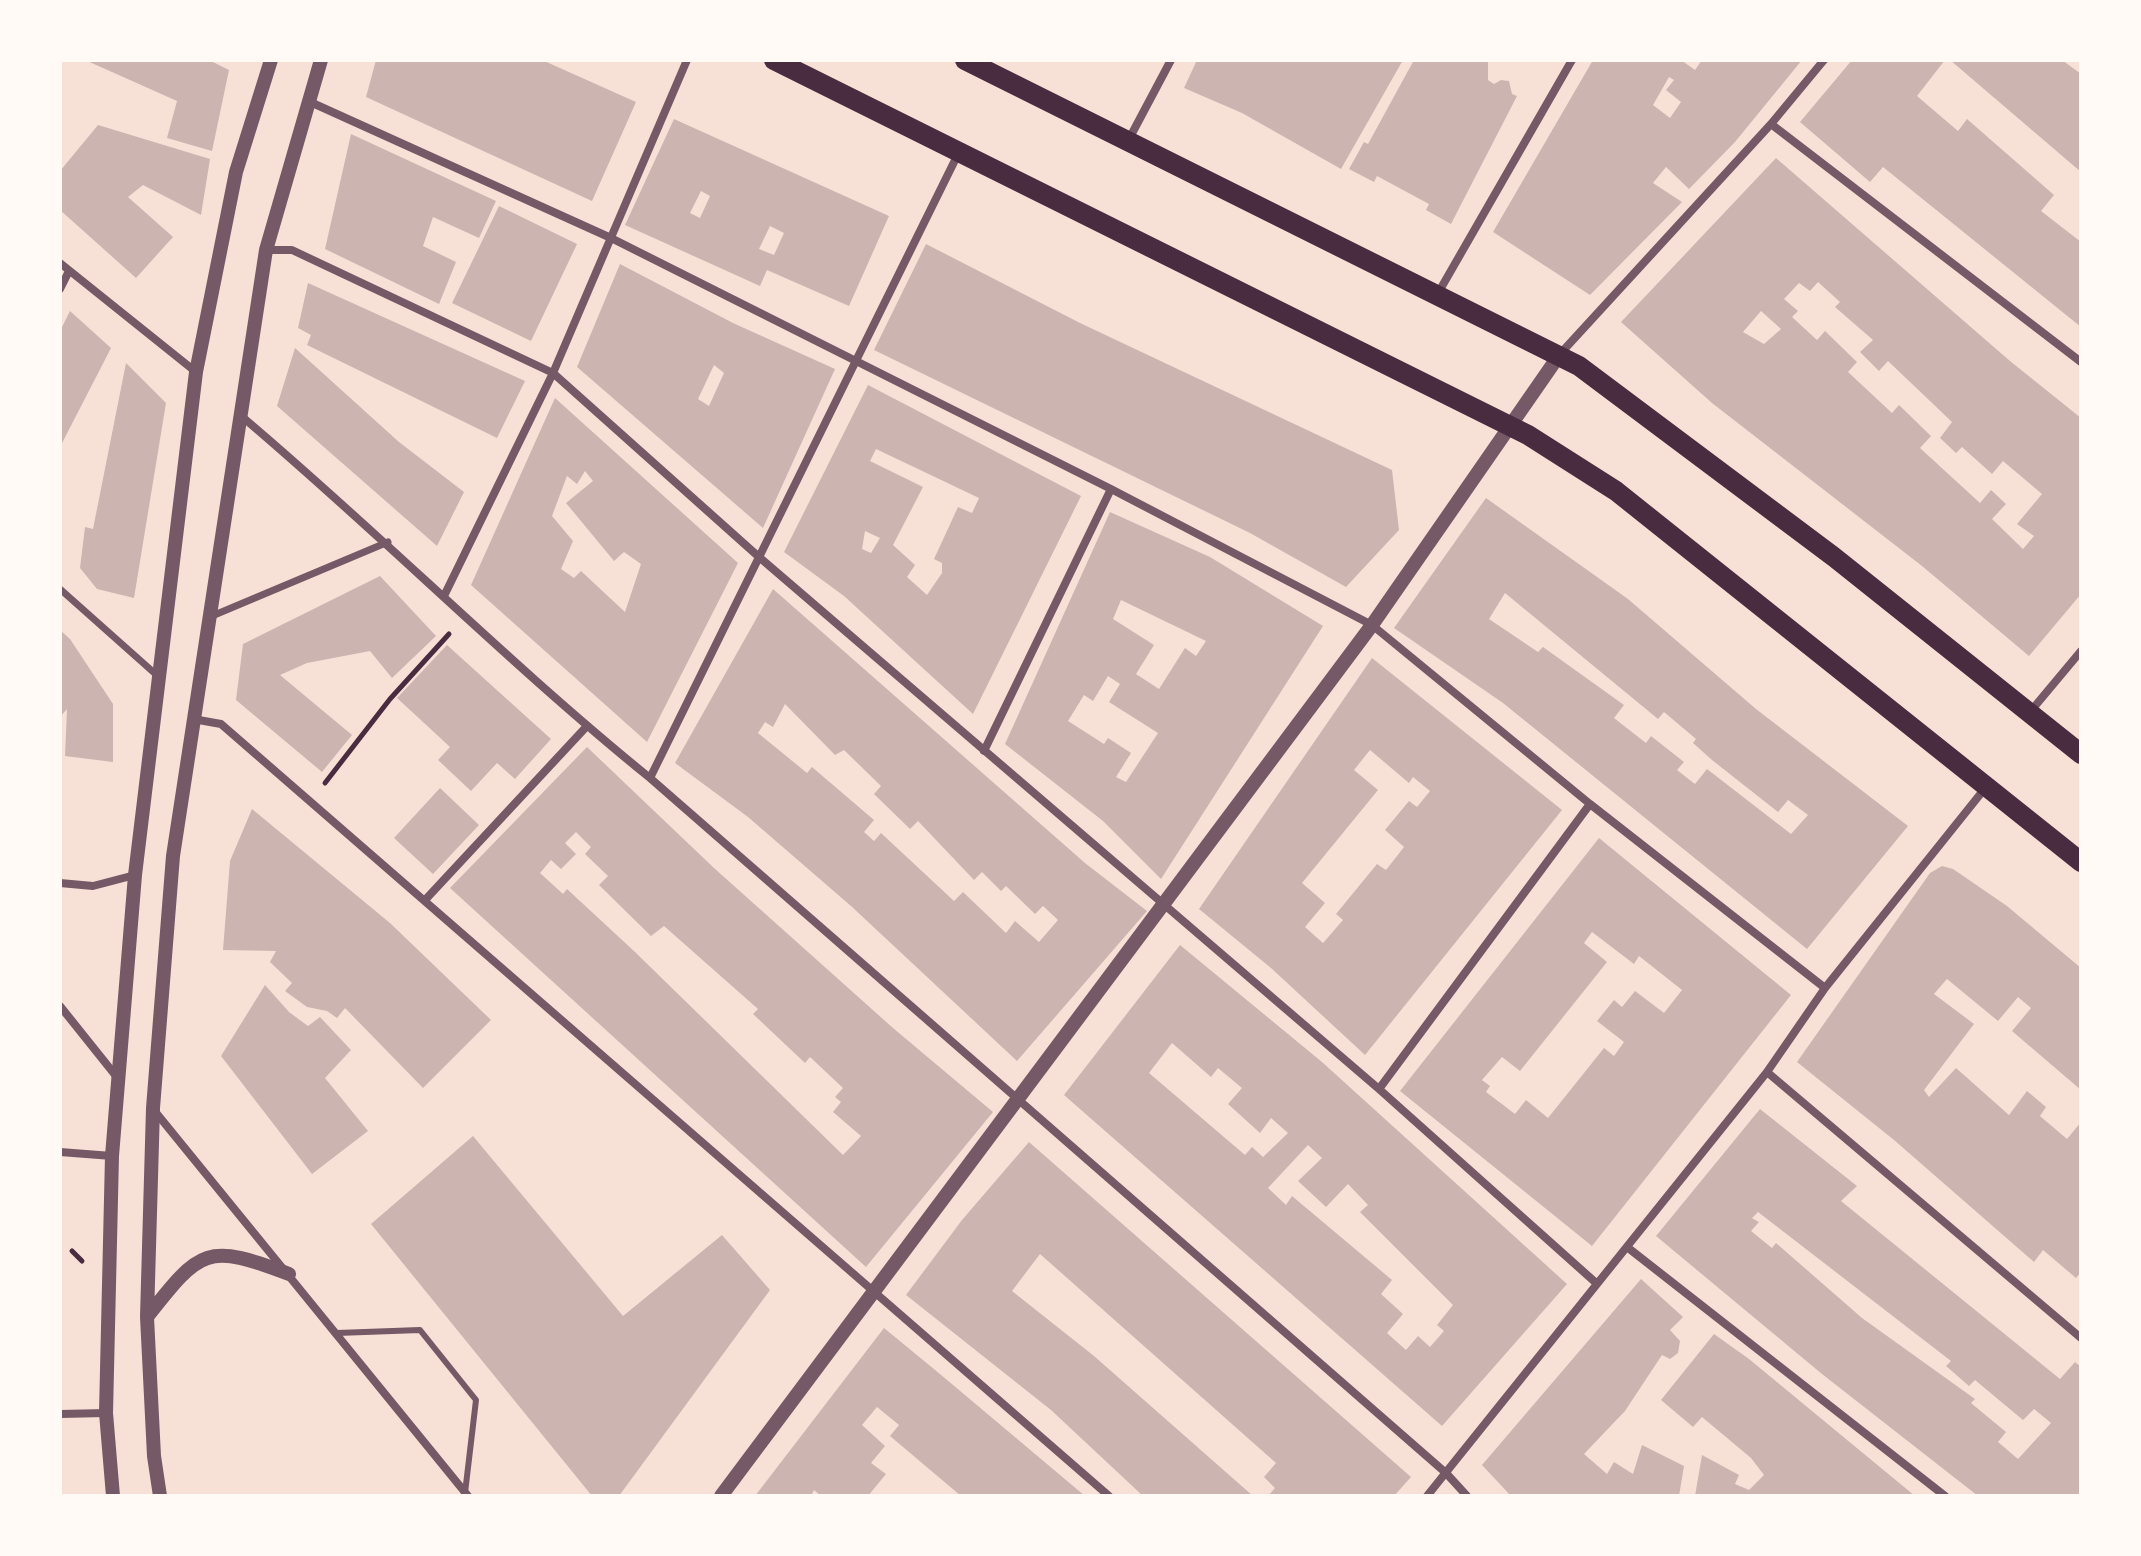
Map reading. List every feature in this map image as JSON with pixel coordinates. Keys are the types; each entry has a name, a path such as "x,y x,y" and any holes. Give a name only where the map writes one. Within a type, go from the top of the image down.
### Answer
{"main road":[{"path":"774,60 1509,425 1616,491 2081,862"},
{"path":"965,60 1560,354 1605,383 1834,557 2081,754"}],"street":[{"path":"113,1496 106,1413 112,1156 116,1076 135,875 196,372 236,172 271,60"},
{"path":"160,1496 154,1456 147,1317 153,1108 173,856 266,250 321,60"},
{"path":"444,596 553,373 687,60"},
{"path":"1128,141 1171,60"},
{"path":"1437,295 1572,60"},
{"path":"721,1496 876,1293 1372,625 1560,354 1771,124 1824,60"},
{"path":"308,100 611,238 1111,489 1372,625 1590,804 1825,988"},
{"path":"1771,124 2081,362"},
{"path":"650,778 959,152"},
{"path":"266,250 292,250 553,373 759,557 1162,907 1379,1089 1595,1282"},
{"path":"60,263 196,372"},
{"path":"60,289 69,271"},
{"path":"239,414 388,542 587,726 1446,1473 1467,1496"},
{"path":"984,751 1111,489"},
{"path":"210,617 388,542"},
{"path":"60,589 160,679"},
{"path":"2029,712 2081,651"},
{"path":"192,719 221,724 426,899 1109,1496"},
{"path":"426,899 587,726"},
{"path":"1427,1496 1595,1282 1627,1247 1767,1072 1825,988 1986,787"},
{"path":"1379,1089 1590,804"},
{"path":"60,883 93,886 135,875"},
{"path":"60,1006 116,1076"},
{"path":"1767,1072 2081,1338"},
{"path":"153,1108 466,1495"},
{"path":"60,1152 112,1156"},
{"path":"1627,1247 1945,1496"},
{"path":"147,1317 183,1270 208,1257 237,1254 289,1274"},
{"path":"60,1414 106,1413"}],"lane":[{"path":"337,1333 420,1330 439,1353 476,1400 466,1495"}],"path":[{"path":"311,801 390,699 466,616"}],"building":[{"path":"85,60 209,60 229,70 212,151 167,138 177,101"},
{"path":"376,60 542,60 636,102 592,201 366,97"},
{"path":"1197,60 1403,60 1341,169 1242,113 1184,88"},
{"path":"1414,60 1488,60 1488,80 1494,84 1501,80 1509,81 1512,94 1517,96 1451,224 1426,210 1429,204 1377,176 1374,182 1349,169 1364,142 1368,144"},
{"path":"1593,60 1681,60 1695,70 1702,60 1802,60 1735,142 1689,189 1666,167 1653,183 1682,202 1590,295 1493,232","holes":["1669,77 1674,80 1666,90 1681,102 1670,118 1653,105"]},
{"path":"1852,60 1945,60 1917,96 1958,131 1967,119 2054,195 2041,211 2081,242 2081,327 1883,167 1870,182 1800,122"},
{"path":"1950,60 2062,60 2081,74 2081,172"},
{"path":"674,119 889,216 849,306 767,270 760,286 625,225","holes":["701,191 710,196 700,218 690,213","770,226 784,233 774,255 759,249"]},
{"path":"98,125 210,159 201,215 143,185 128,197 173,237 136,278 60,210 60,171"},
{"path":"351,134 496,201 479,238 433,217 423,246 456,262 439,304 325,249"},
{"path":"1776,158 2010,361 2081,418 2081,594 2029,656 1922,566 1712,403 1621,322","holes":["1818,282 1840,302 1835,307 1873,340 1860,352 1879,371 1888,361 1952,422 1940,438 1956,453 1962,447 1992,474 2003,461 2042,494 2017,524 2034,536 2023,549 1992,519 2006,504 1991,490 1980,503 1920,448 1931,436 1899,405 1892,413 1848,372 1857,362 1825,331 1817,340 1792,317 1798,311 1784,299 1799,283 1810,291","1761,311 1781,329 1764,344 1743,332"]},
{"path":"499,206 577,244 531,341 452,303"},
{"path":"926,244 1080,323 1392,470 1399,530 1346,587 1250,533 874,350"},
{"path":"620,264 733,323 835,369 763,528 577,367","holes":["714,365 724,373 709,406 698,399"]},
{"path":"308,283 525,381 497,438 307,345 311,335 298,328"},
{"path":"70,311 111,348 60,447 60,331"},
{"path":"295,348 399,442 464,492 437,546 277,406"},
{"path":"126,363 166,403 134,598 97,589 80,568 85,527 93,529"},
{"path":"868,385 1081,496 973,714 844,596 784,552","holes":["876,449 979,498 972,513 958,507 934,559 942,563 942,573 927,595 907,577 915,565 893,545 923,487 870,461","865,531 880,538 871,553 862,549"]},
{"path":"555,398 738,563 647,742 471,585","holes":["585,471 593,481 566,503 614,561 624,552 641,564 625,612 581,571 574,578 561,569 573,541 552,516 567,476 577,484"]},
{"path":"1486,498 1628,599 1756,709 1908,826 1807,949 1503,703 1394,628","holes":["1505,593 1658,719 1664,712 1696,739 1693,743 1712,760 1778,812 1788,800 1808,815 1791,834 1707,769 1695,784 1677,770 1684,762 1651,736 1646,743 1614,718 1624,705 1543,647 1538,652 1489,619"]},
{"path":"1110,512 1210,557 1323,626 1161,879 1103,821 1005,744","holes":["1121,600 1206,641 1196,656 1185,648 1159,689 1136,674 1154,645 1113,619","1108,676 1120,684 1109,702 1158,733 1126,782 1116,777 1131,753 1108,738 1104,744 1068,721 1084,695 1093,701"]},
{"path":"380,576 436,636 392,678 370,651 307,663 280,675 352,735 322,772 236,700 243,644"},
{"path":"773,589 1085,863 1147,911 1017,1061 851,906 748,817 675,763","holes":["785,704 835,755 844,750 881,786 874,794 910,829 918,821 974,880 982,872 1001,891 1006,886 1035,914 1043,906 1058,920 1039,942 1015,921 1006,933 963,892 954,901 881,833 874,841 864,832 874,820 812,767 807,773 758,733 765,722 773,727"]},
{"path":"60,630 70,639 113,704 113,762 65,756 67,709 60,717"},
{"path":"447,645 551,739 515,779 497,763 471,791 438,760 450,747 397,698"},
{"path":"1372,658 1562,810 1365,1055 1271,968 1199,909","holes":["1370,750 1409,783 1413,777 1430,791 1417,807 1409,801 1385,830 1404,847 1386,870 1377,864 1336,914 1343,920 1323,943 1305,927 1325,903 1302,883 1378,790 1354,770"]},
{"path":"587,747 714,868 893,1028 993,1112 866,1267 450,888","holes":["576,832 591,847 585,854 608,876 599,885 651,936 664,926 758,1009 753,1014 805,1063 810,1057 843,1088 835,1097 841,1102 833,1112 861,1136 843,1155 634,951 567,889 563,894 540,873 551,860 561,869 576,854 565,843"]},
{"path":"440,788 479,825 433,874 394,838"},
{"path":"252,809 390,923 491,1020 423,1088 345,1008 337,1018 327,1011 307,1007 285,991 292,983 270,962 276,951 223,950 230,861"},
{"path":"1599,838 1791,995 1592,1246 1400,1091","holes":["1592,932 1634,964 1639,956 1682,990 1664,1013 1635,991 1622,1007 1614,1000 1597,1021 1624,1042 1614,1056 1604,1048 1548,1118 1526,1100 1515,1114 1486,1092 1490,1086 1482,1080 1502,1057 1520,1071 1607,962 1584,943"]},
{"path":"1942,866 1953,869 2007,906 2081,968 2081,1090 2012,1031 2031,1008 2018,997 1998,1021 1947,979 1934,994 1974,1024 1924,1090 1929,1097 1956,1068 2009,1115 2027,1091 2046,1107 2040,1116 2067,1139 2081,1122 2081,1272 2076,1278 2043,1250 2034,1262 1894,1140 1797,1062 1930,873"},
{"path":"1180,945 1322,1062 1567,1284 1442,1426 1064,1095","holes":["1172,1043 1211,1077 1218,1068 1242,1088 1228,1104 1260,1133 1271,1118 1288,1133 1263,1157 1252,1147 1245,1155 1149,1073","1308,1145 1322,1158 1298,1181 1326,1207 1348,1184 1368,1205 1360,1212 1453,1305 1437,1325 1444,1331 1430,1347 1418,1336 1406,1350 1387,1333 1403,1314 1381,1294 1392,1280 1292,1196 1286,1205 1268,1188"]},
{"path":"265,985 289,1012 308,1026 320,1017 351,1050 325,1078 368,1131 312,1174 221,1056"},
{"path":"1760,1109 1857,1186 1841,1201 2060,1379 2075,1362 2081,1367 2081,1496 1978,1496 1822,1374 1656,1236","holes":["1758,1212 1951,1361 1946,1366 1969,1386 1975,1380 2023,1420 2034,1409 2051,1423 2018,1459 1998,1442 2006,1432 1971,1403 1975,1399 1862,1318 1776,1243 1772,1248 1751,1231 1759,1222 1752,1218"]},
{"path":"473,1136 623,1316 722,1235 770,1290 619,1496 592,1496 371,1224"},
{"path":"1029,1142 1411,1477 1394,1496 1268,1496 1275,1488 1264,1477 1276,1463 1040,1254 1012,1291 1094,1356 1253,1496 1143,1496 1051,1410 906,1295 962,1220"},
{"path":"1641,1279 1683,1317 1670,1330 1680,1341 1678,1353 1670,1359 1662,1355 1625,1411 1584,1454 1607,1474 1614,1462 1633,1474 1642,1445 1684,1466 1679,1496 1511,1496 1482,1465"},
{"path":"884,1328 1085,1496 961,1496 890,1436 899,1425 877,1407 862,1425 885,1446 871,1463 886,1474 868,1496 821,1496 814,1490 811,1496 755,1496"},
{"path":"1714,1334 1749,1359 1915,1496 1695,1496 1702,1455 1739,1475 1735,1484 1749,1490 1764,1475 1751,1458 1702,1417 1693,1427 1661,1400"}]}
